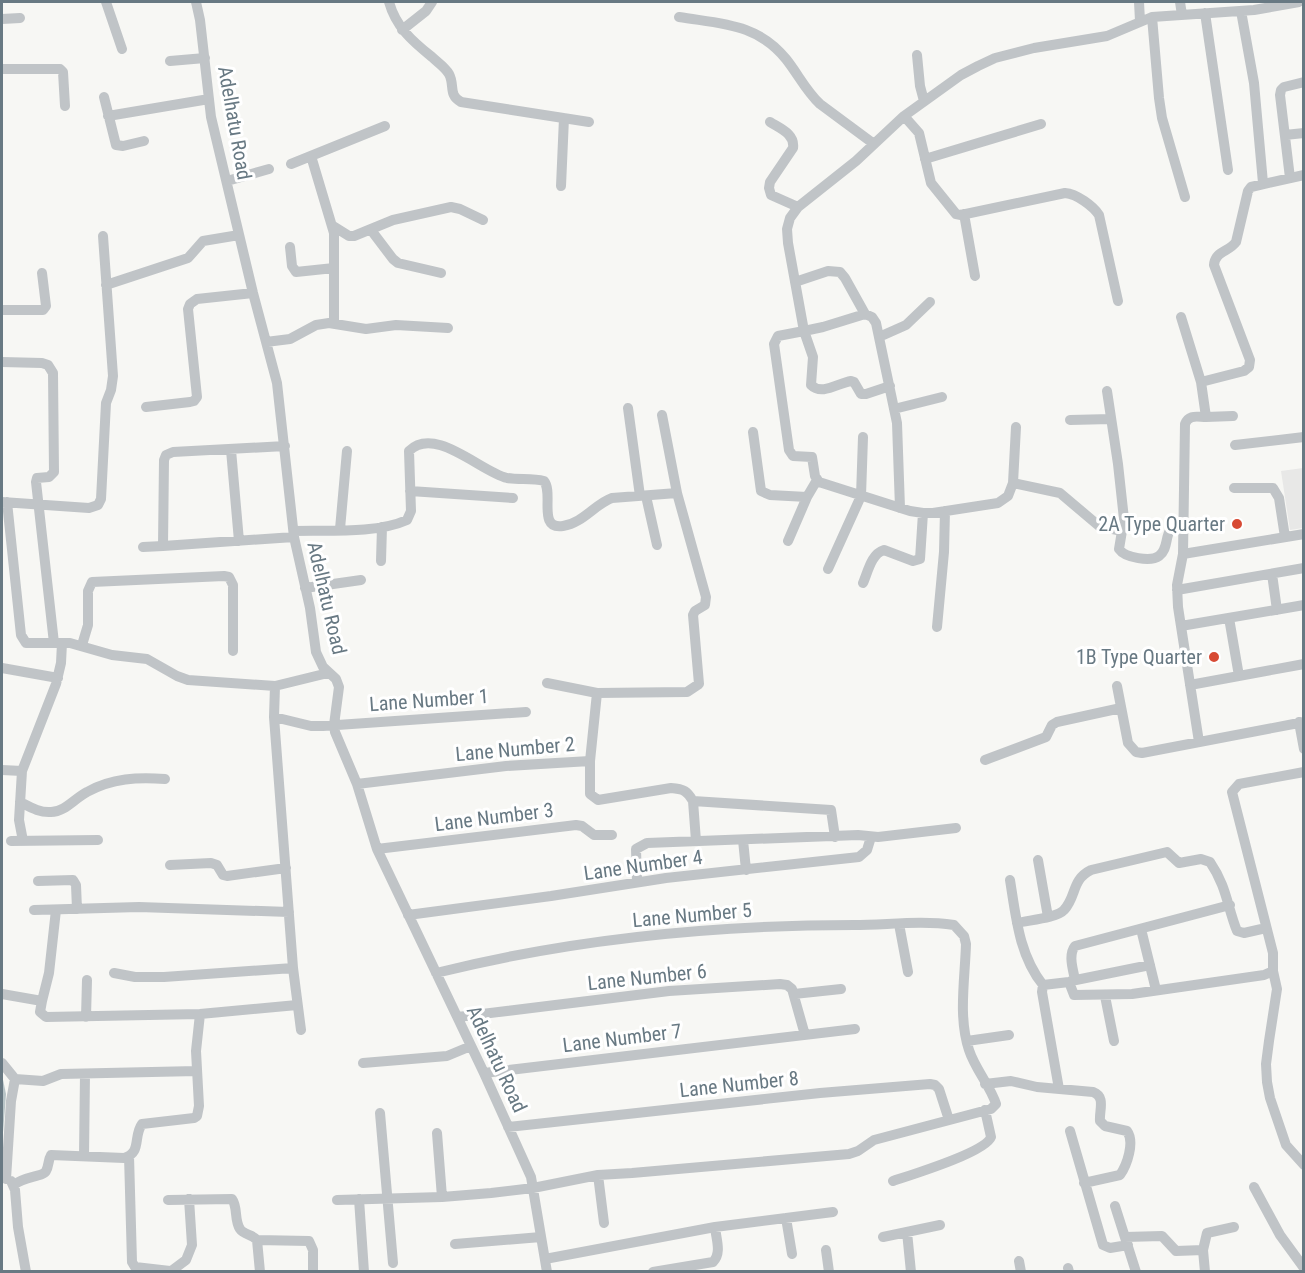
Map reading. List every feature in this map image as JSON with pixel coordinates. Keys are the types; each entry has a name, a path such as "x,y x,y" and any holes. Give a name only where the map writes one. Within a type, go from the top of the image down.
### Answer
{"street":[{"path":"106,2 122,49"},
{"name":"Adelhatu Road","path":"196,2 212,117 252,292 277,383 294,534 306,588 316,652 323,667 336,679 339,687 334,725 357,784 377,849 458,1017 531,1177 547,1272"},
{"path":"389,2 402,30 445,68 451,79 452,94 456,99 461,102 589,122"},
{"path":"402,30 426,11 432,2"},
{"path":"1139,2 1140,21"},
{"path":"1180,2 1182,15"},
{"path":"890,386 861,394 851,381 822,390 817,390 811,385 813,357 804,331 787,230 790,218 798,207 856,160 904,116 961,75 995,58 1107,36 1152,17 1241,11 1299,2"},
{"path":"1241,11 1254,83 1263,183"},
{"path":"1205,13 1228,170"},
{"path":"679,17 734,26 753,32 784,57 820,104 874,144"},
{"path":"1152,17 1162,118 1185,196"},
{"path":"2,19 20,18"},
{"path":"917,55 924,101"},
{"path":"170,62 205,58"},
{"path":"2,69 60,69 63,72 65,106"},
{"path":"1290,178 1281,90 1284,87 1304,82"},
{"path":"104,97 116,145 123,146 144,141"},
{"path":"108,116 209,99"},
{"path":"904,116 919,133 929,176 935,188 952,212 956,214 1061,194 1074,195 1096,210 1118,301"},
{"path":"561,186 564,118"},
{"path":"770,122 792,137 794,142 793,148 770,182 771,195 798,207"},
{"path":"925,159 1041,124"},
{"path":"291,164 385,126"},
{"path":"1285,135 1304,132"},
{"path":"311,156 333,226 334,323"},
{"path":"227,181 269,169"},
{"path":"1201,382 1244,371 1249,367 1250,360 1214,265 1215,258 1233,247 1236,242 1248,190 1263,183 1304,175"},
{"path":"333,226 349,236 354,236 393,220 451,207 483,220"},
{"path":"964,214 975,276"},
{"path":"371,230 393,259 441,273"},
{"path":"106,285 182,261 194,254 203,241 210,238 240,235"},
{"path":"103,236 113,376 106,404 101,499 98,505 89,508 4,502 21,635 26,643 82,645 112,654 147,659 188,680 274,686 328,673"},
{"path":"290,247 292,266 296,272 334,268"},
{"path":"795,282 828,271 840,272 865,314 872,317 876,323 897,423 900,508"},
{"path":"2,310 43,310 46,306 42,273"},
{"path":"146,407 190,402 197,397 188,309 190,304 197,299 252,292"},
{"path":"879,337 906,325 930,302"},
{"path":"788,541 816,480 812,457 790,454 774,344 778,336 865,314"},
{"path":"1181,317 1201,382 1206,417"},
{"path":"266,342 290,339 316,325 334,323 366,329 396,325 448,328"},
{"path":"2,362 42,363 48,365 53,373 54,472 49,477 36,478 61,663 58,678 22,771 19,826 23,841"},
{"path":"1107,391 1124,519 1119,543 1122,553 1128,557 1153,558 1159,556 1168,531 1183,523"},
{"path":"894,409 942,397"},
{"path":"628,408 643,496 657,545"},
{"path":"547,683 597,693 687,692 699,684 693,615 707,602 677,493 662,415"},
{"path":"1199,742 1177,590 1183,554 1185,424 1192,416 1233,417"},
{"path":"1070,420 1111,419"},
{"path":"816,480 861,496 923,513 1005,500 1013,483 1016,427"},
{"path":"753,432 761,491 770,495 807,496"},
{"path":"828,569 861,496 863,437"},
{"path":"1235,445 1304,437"},
{"path":"143,547 239,541 340,529 382,527 401,523 410,516 409,451 419,445 434,444 449,448 507,478 544,481 548,489 547,516 552,525 557,526 570,524 592,512 606,500 677,493"},
{"path":"163,546 164,460 166,455 173,452 285,446"},
{"path":"231,450 239,541"},
{"path":"340,529 347,451"},
{"path":"1013,483 1060,493 1099,526 1122,531"},
{"path":"1234,488 1273,488 1279,498 1285,537"},
{"path":"410,491 513,498"},
{"path":"937,627 944,552 945,511"},
{"path":"863,584 875,555 879,552 884,550 913,561 920,559 923,513"},
{"path":"381,561 382,527"},
{"path":"1183,554 1304,534"},
{"path":"1177,590 1304,568"},
{"path":"1272,574 1277,610"},
{"path":"82,645 88,625 88,591 92,582 224,576 229,577 233,585 233,651"},
{"path":"306,588 361,580"},
{"path":"1181,626 1304,605"},
{"path":"1229,618 1239,676"},
{"path":"1190,685 1304,664"},
{"path":"2,668 58,678"},
{"path":"274,686 274,717 285,868 293,968 301,1030"},
{"path":"1117,686 1128,742 1136,752 1142,753 1301,722 1304,749"},
{"name":"Lane Number 2","path":"357,784 506,766 590,761 597,693"},
{"path":"985,760 1046,737 1052,725 1057,722 1121,708"},
{"name":"Lane Number 1","path":"274,717 311,726 526,712"},
{"path":"590,761 590,794 598,800 672,788 682,788 688,792 693,801 696,841"},
{"path":"2,770 22,771"},
{"path":"1304,772 1239,784 1232,792 1273,952 1273,971 1277,989 1266,1064 1270,1098 1286,1145 1304,1165"},
{"path":"20,802 41,812 52,813 60,811 89,791 115,781 139,777 165,779"},
{"path":"693,801 831,810 835,837"},
{"name":"Lane Number 3","path":"377,849 576,825 585,828 591,834 612,835"},
{"path":"637,882 635,853 640,845 696,841 871,837 956,828"},
{"name":"Lane Number 4","path":"408,915 637,882 859,857 867,850 871,837"},
{"path":"10,841 99,840"},
{"path":"743,840 746,870"},
{"path":"1017,923 1048,917 1066,909 1082,874 1167,852 1179,863 1201,860 1210,862 1220,876 1237,931 1244,933 1266,928"},
{"path":"1038,860 1048,917"},
{"path":"170,865 217,865 223,876 285,868"},
{"path":"38,881 73,880 76,885 77,909"},
{"path":"1010,880 1025,956 1043,985 1042,992 1059,1089"},
{"path":"1230,905 1075,946 1071,956 1074,995 1105,996 1156,990 1264,975 1273,971"},
{"path":"34,910 139,907 289,912"},
{"path":"56,909 49,973 40,1012 46,1017 200,1014 297,1005"},
{"name":"Lane Number 5","path":"436,973 516,956 677,932 781,925 926,922 954,925 964,936 966,944 963,1019 967,1041"},
{"path":"899,924 908,972"},
{"path":"1141,929 1156,990"},
{"path":"1043,985 1150,965"},
{"path":"114,973 135,977 164,977 293,968"},
{"path":"86,1017 87,980"},
{"name":"Lane Number 6","path":"458,1017 714,988 780,984 787,985 794,994"},
{"path":"805,1035 794,994 841,989"},
{"path":"2,994 42,1001"},
{"path":"1105,996 1114,1041"},
{"path":"7,1181 45,1173 51,1155 129,1156 135,1151 139,1128 142,1124 197,1116 199,1106 196,1051 200,1014"},
{"name":"Lane Number 7","path":"484,1073 855,1029"},
{"path":"337,1200 442,1197 533,1188 597,1174 849,1154 874,1140 994,1107 996,1104 973,1062 967,1041 1009,1035"},
{"path":"363,1063 447,1056 471,1046"},
{"path":"2,1063 15,1079 43,1081 61,1074 197,1071"},
{"path":"84,1156 86,1074"},
{"path":"15,1079 11,1101 7,1181 26,1272"},
{"path":"985,1083 1011,1081 1037,1087 1098,1094 1101,1098 1099,1117 1101,1123 1127,1131 1130,1134 1130,1145 1122,1173 1084,1183"},
{"name":"Lane Number 8","path":"508,1127 820,1093 930,1084 939,1089 949,1120"},
{"path":"893,1182 950,1161 987,1144 991,1137 985,1110"},
{"path":"380,1113 393,1263"},
{"path":"1070,1131 1103,1245 1110,1248 1126,1241 1158,1236 1165,1238 1176,1251 1203,1250"},
{"path":"438,1133 442,1197"},
{"path":"129,1156 132,1262 135,1267 170,1271 186,1260 192,1245 189,1199"},
{"path":"597,1174 604,1223"},
{"path":"1254,1187 1280,1235 1304,1268"},
{"path":"168,1200 232,1199 239,1227 257,1240 260,1272"},
{"path":"359,1199 364,1272"},
{"path":"1115,1206 1136,1272"},
{"path":"545,1259 715,1227 833,1212"},
{"path":"786,1218 792,1254"},
{"path":"883,1237 940,1225"},
{"path":"653,1272 713,1262 718,1255 715,1227"},
{"path":"1205,1272 1203,1250 1207,1233 1234,1227"},
{"path":"907,1232 911,1272"},
{"path":"455,1244 541,1237"},
{"path":"257,1240 309,1241 314,1250 313,1272"},
{"path":"826,1250 829,1272"}],"shaded area":[{"path":"1303,468 1303,528 1290,530 1281,471"},
{"path":"2,1075 6,1094 2,1146"}],"place":[{"name":"2A Type Quarter","path":"1237,524"},
{"name":"1B Type Quarter","path":"1214,657"}]}
